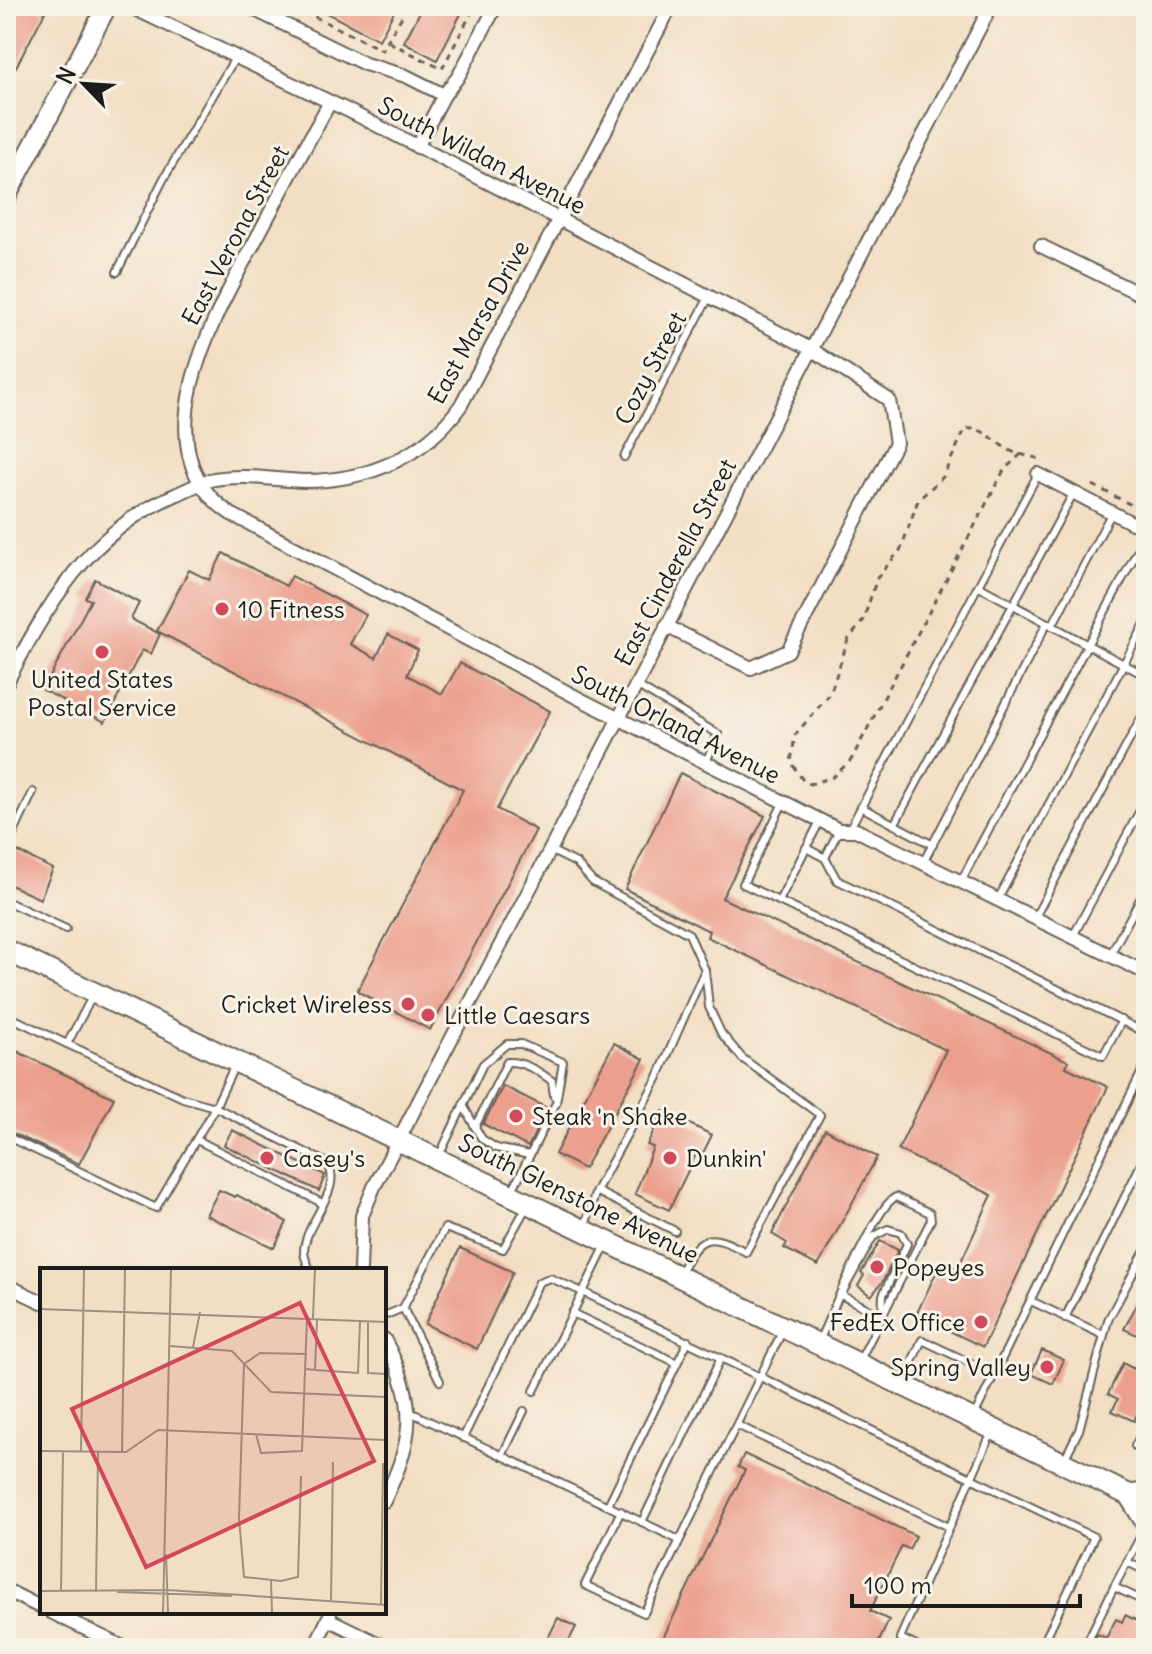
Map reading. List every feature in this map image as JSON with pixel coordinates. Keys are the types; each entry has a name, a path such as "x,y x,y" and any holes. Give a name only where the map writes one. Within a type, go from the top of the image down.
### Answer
{"main road":[{"name":"South Glenstone Avenue","path":"6,950 1063,1463 1137,1492 1146,1524"}],"street":[{"path":"6,197 107,6"},
{"name":"South Wildan Avenue","path":"129,6 330,102 811,349 889,400 896,443 788,651 751,668 666,626"},
{"path":"247,6 365,64 406,76 444,95"},
{"path":"417,147 496,6"},
{"name":"East Marsa Drive","path":"6,684 47,610 88,554 115,529 147,508 211,479 247,475 302,481 357,477 417,450 442,429 461,405 671,6"},
{"name":"East Cinderella Street","path":"360,1268 362,1216 398,1139 991,6"},
{"name":"East Verona Street","path":"202,485 191,458 187,419 191,378 204,341 330,102"},
{"path":"1041,246 1146,297"},
{"path":"1038,474 1112,512 1146,525"},
{"name":"South Orland Avenue","path":"202,485 212,501 231,514 705,764 820,821 844,830 856,830 1146,973"},
{"path":"6,1285 40,1301"},
{"path":"386,1343 399,1369 410,1412 409,1441 386,1497"},
{"path":"386,1470 397,1475"},
{"path":"6,1590 40,1607"},
{"path":"55,1614 125,1648"},
{"path":"314,1648 330,1616 387,1648"}],"lane":[{"path":"117,272 163,180 235,58"},
{"name":"Cozy Street","path":"624,457 709,297"},
{"path":"825,858 861,807 1038,474"},
{"path":"894,825 1074,492"},
{"path":"923,863 1112,512"},
{"path":"960,882 1146,535"},
{"path":"978,586 1146,676"},
{"path":"997,901 1146,622"},
{"path":"635,684 718,734 705,764"},
{"path":"1034,919 1146,709"},
{"path":"6,850 33,792"},
{"path":"1072,938 1146,799"},
{"path":"783,803 743,884 1103,1056 1122,1020"},
{"path":"861,807 933,845"},
{"path":"779,901 820,821"},
{"path":"806,848 825,858 837,880 1146,1033"},
{"path":"549,850 576,863 593,882 689,934 705,970 709,1007 721,1033 742,1058 820,1115 746,1252 721,1239 709,1238 696,1244 679,1276"},
{"path":"1109,957 1146,888"},
{"path":"6,901 66,929"},
{"path":"584,1230 596,1191 657,1079 705,970"},
{"path":"67,1044 94,993"},
{"path":"6,1015 183,1098 215,1107 327,1163 333,1172 332,1185 312,1220 304,1252 309,1268"},
{"path":"386,1315 403,1308 445,1228 503,1249 530,1155 556,1103 563,1062 529,1046 507,1044 483,1064 438,1159"},
{"path":"6,1136 156,1208 197,1140 237,1061"},
{"path":"475,1127 507,1062 522,1064 552,1081 556,1103"},
{"path":"972,1419 1146,1063"},
{"path":"463,1105 482,1139 496,1148 530,1155"},
{"path":"246,1135 251,1125"},
{"path":"262,1143 267,1133"},
{"path":"197,1140 322,1203"},
{"path":"278,1151 283,1141"},
{"path":"295,1159 300,1149"},
{"path":"235,1159 239,1150"},
{"path":"1065,1318 1146,1154"},
{"path":"311,1167 316,1157"},
{"path":"250,1167 254,1158"},
{"path":"266,1175 270,1166"},
{"path":"283,1184 288,1174"},
{"path":"299,1192 304,1182"},
{"path":"596,1191 675,1231"},
{"path":"818,1344 871,1227 890,1199 896,1197 930,1213 931,1220 858,1363"},
{"path":"841,1295 873,1237 882,1230 895,1230 907,1244 883,1295 882,1316"},
{"path":"534,1391 608,1241"},
{"path":"1063,1463 1079,1430 1091,1375 1100,1357 1103,1335 1146,1249"},
{"path":"463,1438 539,1282 550,1278 688,1341 1094,1537 1041,1648"},
{"path":"841,1295 882,1316"},
{"path":"1031,1301 1103,1335"},
{"path":"403,1308 440,1381"},
{"path":"572,1313 677,1363"},
{"path":"621,1511 585,1585 644,1613 784,1327"},
{"path":"901,1384 922,1340 994,1374"},
{"path":"608,1505 688,1341"},
{"path":"642,1522 721,1358"},
{"path":"502,1456 524,1411"},
{"path":"410,1412 679,1540"},
{"path":"737,1425 947,1526"},
{"path":"1146,1425 1135,1446 1146,1451"},
{"path":"897,1648 947,1526 993,1429"},
{"path":"1084,1648 1146,1524"},
{"path":"1127,1562 1146,1571"},
{"path":"1114,1587 1146,1602"},
{"path":"900,1638 920,1648"}],"path":[{"path":"293,6 382,50 408,6"},
{"path":"389,42 442,69 475,6"},
{"path":"965,429 977,429 1021,454 1004,470 851,760 833,777 823,781 810,784 802,779 791,762 795,735 830,694 848,640 863,621 877,578 901,549 918,500 943,477 960,435 965,429"}],"building":[{"path":"16,6 32,6 45,12 6,86 6,9 12,12"},
{"path":"313,6 397,6 379,40"},
{"path":"423,6 465,6 437,60 404,42"},
{"path":"223,553 286,586 292,576 366,615 350,644 376,658 388,634 418,650 407,675 442,694 460,663 550,711 497,809 536,830 430,1030 357,991 463,790 157,631 189,570 209,580"},
{"name":"United States Postal Service","path":"95,579 139,603 131,619 160,634 151,654 142,650 105,722 43,690 91,600 85,598"},
{"path":"680,773 765,816 722,898 1068,1061 1066,1067 1108,1087 983,1347 916,1315 942,1260 958,1268 992,1195 898,1150 946,1050 707,937 709,931 625,889"},
{"path":"13,849 53,869 40,899 6,883 6,856"},
{"path":"614,1043 644,1059 584,1169 555,1154"},
{"path":"6,1046 114,1098 79,1164 6,1130"},
{"name":"Steak 'n Shake","path":"503,1086 547,1108 528,1147 483,1124"},
{"name":"Dunkin'","path":"663,1111 712,1135 703,1153 698,1150 669,1210 635,1194 653,1147 647,1145"},
{"path":"825,1129 877,1157 818,1266 784,1248 787,1243 772,1234"},
{"path":"232,1130 325,1175 319,1191 224,1145"},
{"path":"219,1190 235,1197 237,1195 287,1222 274,1248 206,1215"},
{"name":"Popeyes","path":"880,1241 898,1250 883,1281 871,1296 858,1286 864,1275 861,1273"},
{"path":"460,1248 513,1272 477,1349 425,1324"},
{"path":"1146,1287 1146,1339 1124,1329"},
{"path":"1146,1342 1146,1395 1134,1421 1112,1411 1118,1399 1108,1394 1123,1363 1134,1369"},
{"name":"Spring Valley","path":"1042,1350 1064,1360 1053,1384 1031,1374"},
{"path":"744,1454 916,1536 909,1549 902,1546 870,1611 889,1620 876,1648 674,1648 661,1642 745,1470 738,1467"},
{"path":"1125,1615 1146,1625 1146,1648 1091,1648 1097,1634 1106,1638 1116,1619 1122,1622"},
{"path":"558,1618 576,1627 565,1648 543,1648"}],"place":[{"name":"10 Fitness","path":"222,609"},
{"name":"United States Postal Service","path":"102,652"},
{"name":"Cricket Wireless","path":"408,1004"},
{"name":"Little Caesars","path":"428,1015"},
{"name":"Steak 'n Shake","path":"516,1116"},
{"name":"Casey's","path":"267,1158"},
{"name":"Dunkin'","path":"670,1158"},
{"name":"Popeyes","path":"877,1267"},
{"name":"FedEx Office","path":"981,1322"},
{"name":"Spring Valley","path":"1047,1367"}]}
